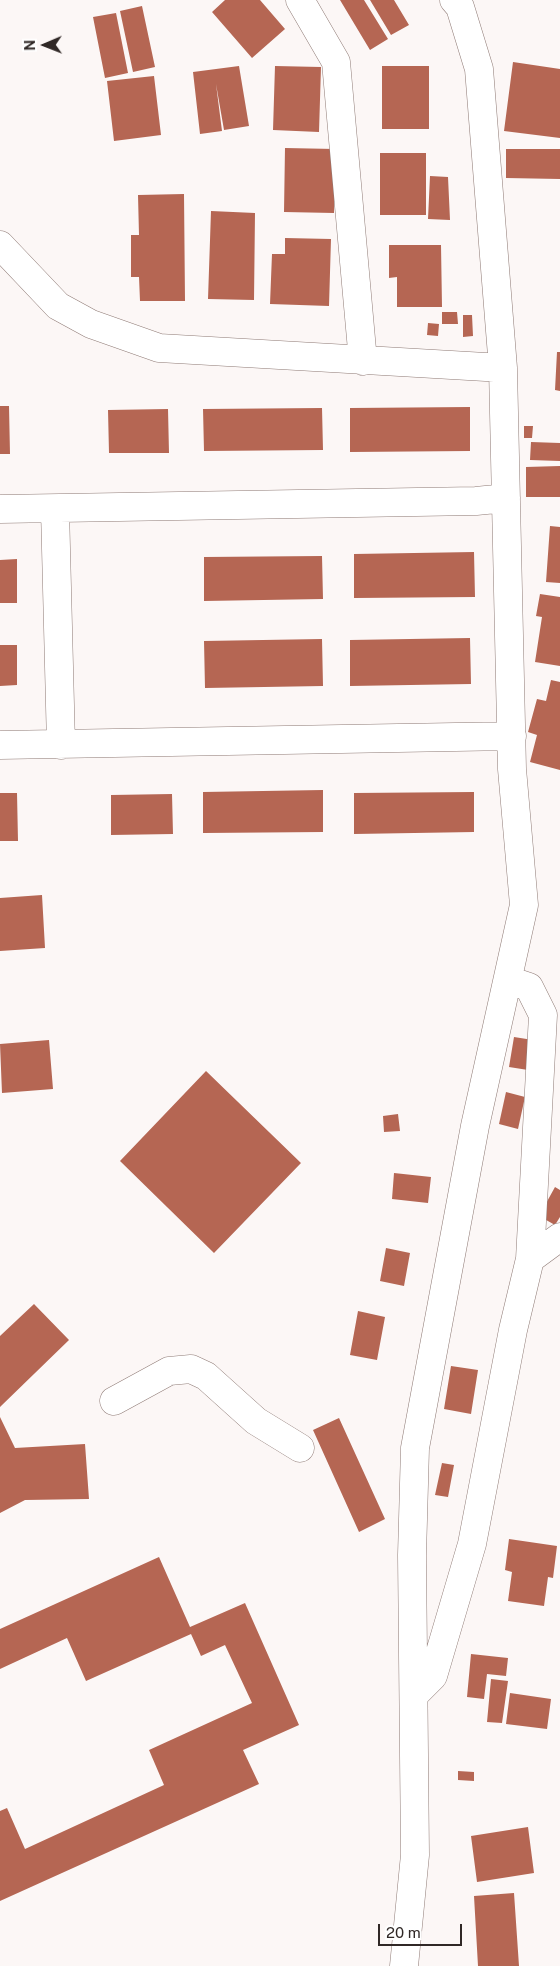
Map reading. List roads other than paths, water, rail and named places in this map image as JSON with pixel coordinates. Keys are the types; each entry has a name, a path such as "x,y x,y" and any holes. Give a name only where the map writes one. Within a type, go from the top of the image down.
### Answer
{"street":[{"path":"300,0 336,62 363,361"},
{"path":"404,1966 415,1855 412,1555 415,1448 475,1126 524,904 512,769 503,368 479,69 460,7 454,0"},
{"path":"0,245 58,306 91,324 159,348 503,368"},
{"path":"0,509 466,502 506,498"},
{"path":"55,509 61,745"},
{"path":"0,745 512,736"},
{"path":"414,1695 433,1676 472,1544 513,1330 530,1259 544,1015 529,987 508,980"},
{"path":"530,1259 560,1237"},
{"path":"114,1401 169,1372 191,1369 206,1376 256,1421 300,1448"}]}
